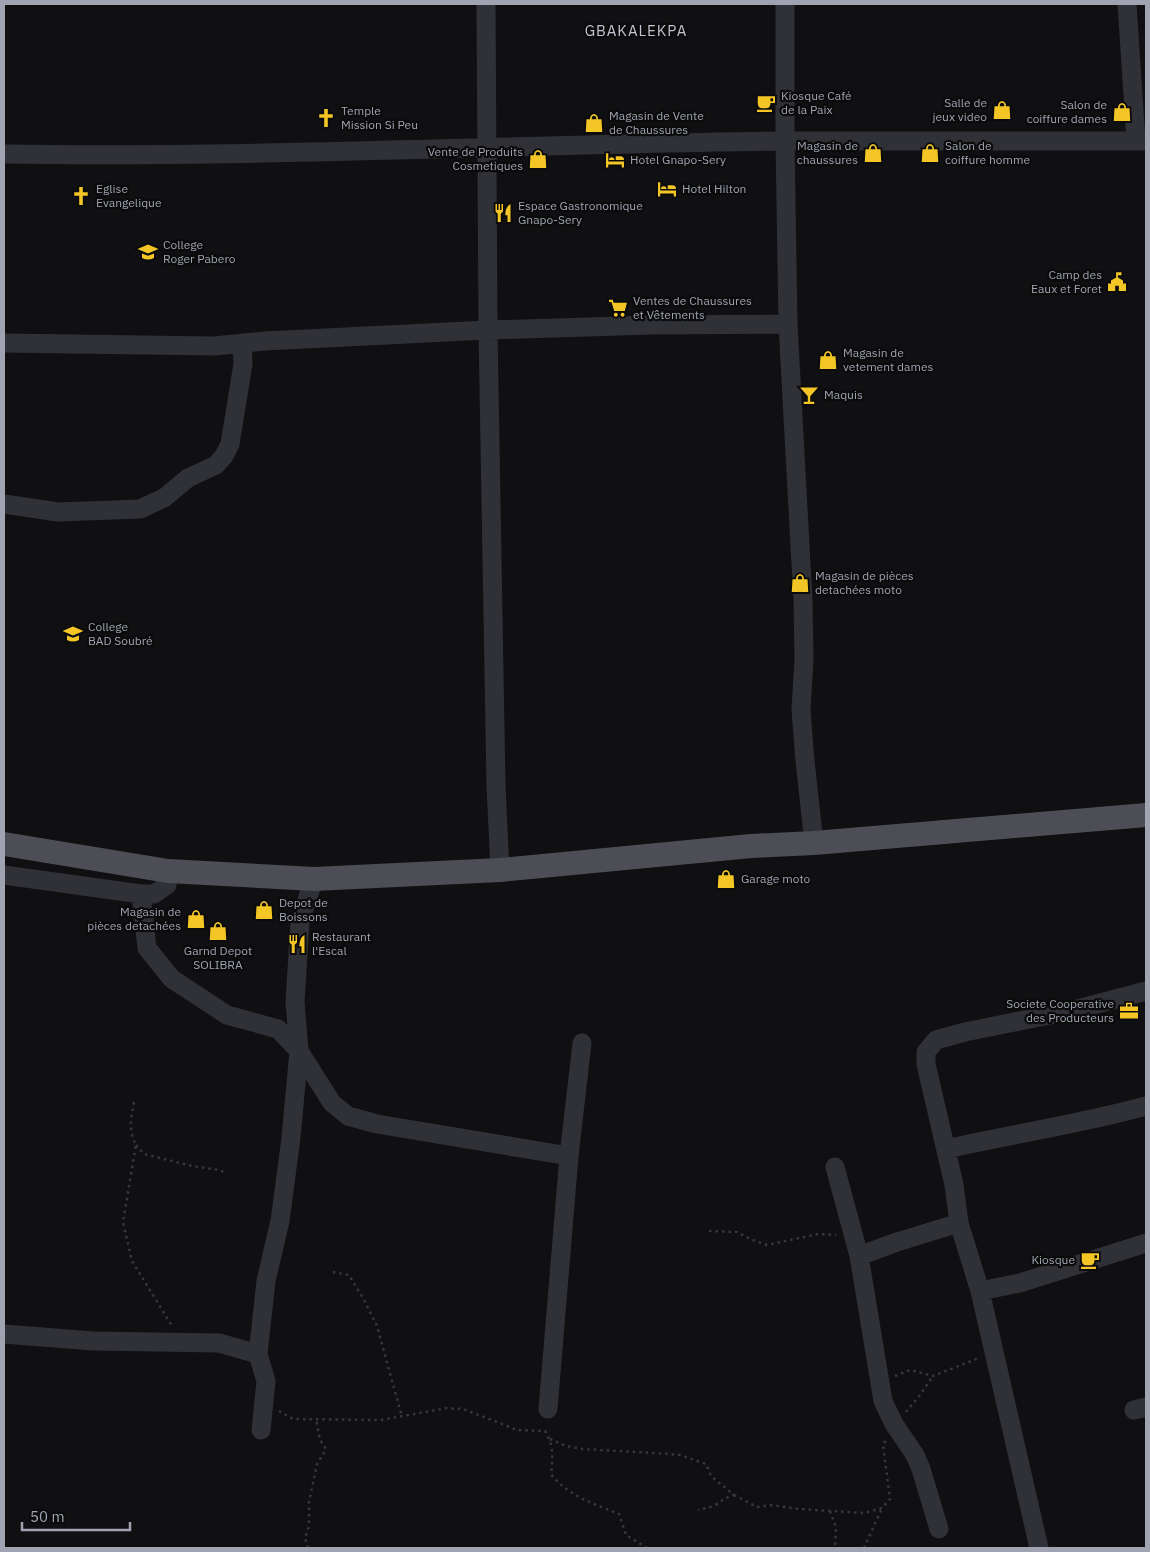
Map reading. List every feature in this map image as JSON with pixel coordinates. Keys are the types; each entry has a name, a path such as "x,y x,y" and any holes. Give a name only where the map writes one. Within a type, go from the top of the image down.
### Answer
{"main road":[{"path":"4,844 168,871 314,879 500,870 751,846 814,843 1146,815"}],"street":[{"path":"486,4 488,330 496,786 500,870"},
{"path":"785,4 788,324 803,601 804,659 802,710 804,760 814,843"},
{"path":"4,154 103,156 281,154 785,141 1141,141 1127,4"},
{"path":"4,343 182,346 488,330 650,325 788,324"},
{"path":"4,504 58,512 140,509 164,498 188,478 216,465 224,456 230,444 243,364 242,343"},
{"path":"4,875 141,894 154,894 167,884 168,871"},
{"path":"261,1430 266,1380 258,1354 266,1282 280,1221 299,1051 294,1002 300,921 314,879"},
{"path":"141,894 147,948 172,980 227,1016 278,1029 299,1051 332,1103 348,1116 377,1124 568,1156"},
{"path":"1039,1548 980,1291 958,1223 954,1185 926,1064 926,1052 936,1040 965,1032 1074,1010 1146,991"},
{"path":"548,1409 568,1156 582,1043"},
{"path":"946,1149 1012,1134 1068,1125 1146,1106"},
{"path":"835,1167 859,1256 883,1401 894,1424 921,1469 938,1528"},
{"path":"859,1256 958,1223"},
{"path":"980,1291 1028,1281 1146,1243"},
{"path":"4,1334 93,1341 219,1343 258,1354"}],"path":[{"path":"134,1102 130,1120 130,1134 144,1154 226,1173"},
{"path":"136,1145 123,1222 125,1235 132,1261 183,1343"},
{"path":"709,1231 737,1232 767,1245 818,1234 838,1236"},
{"path":"333,1272 349,1275 377,1326 402,1417"},
{"path":"880,1384 910,1370 933,1376 993,1354"},
{"path":"864,1548 882,1508 890,1499 883,1445 894,1424 920,1395 933,1376"},
{"path":"265,1392 272,1405 293,1419 381,1420 447,1408 463,1409 505,1424 516,1430 546,1431 553,1453 551,1474 558,1483 583,1500 619,1514 626,1535 647,1548"},
{"path":"308,1548 305,1538 309,1526 308,1502 316,1464 326,1449 320,1440 316,1419"},
{"path":"550,1439 566,1446 584,1449 670,1454 696,1460 706,1464 711,1476 734,1495 757,1507 772,1505 864,1513 882,1508"},
{"path":"698,1510 711,1507 724,1498 734,1495"},
{"path":"830,1511 836,1527 835,1548"}],"place":[{"name":"Kiosque Café de la Paix","path":"766,103"},
{"name":"Salle de jeux video","path":"1002,110"},
{"name":"Salon de coiffure dames","path":"1122,112"},
{"name":"Temple Mission Si Peu","path":"326,118"},
{"name":"Magasin de Vente de Chaussures","path":"594,123"},
{"name":"Magasin de chaussures","path":"873,153"},
{"name":"Salon de coiffure homme","path":"930,153"},
{"name":"Vente de Produits Cosmetiques","path":"538,159"},
{"name":"Hotel Gnapo-Sery","path":"615,160"},
{"name":"Hotel Hilton","path":"667,189"},
{"name":"Eglise Evangelique","path":"81,196"},
{"name":"Espace Gastronomique Gnapo-Sery","path":"503,213"},
{"name":"College Roger Pabero","path":"148,252"},
{"name":"Camp des Eaux et Foret","path":"1117,282"},
{"name":"Ventes de Chaussures et Vêtements","path":"618,308"},
{"name":"Magasin de vetement dames","path":"828,360"},
{"name":"Maquis","path":"809,395"},
{"name":"Magasin de pièces detachées moto","path":"800,583"},
{"name":"College BAD Soubré","path":"73,634"},
{"name":"Garage moto","path":"726,879"},
{"name":"Depot de Boissons","path":"264,910"},
{"name":"Magasin de pièces detachées","path":"196,919"},
{"name":"Garnd Depot SOLIBRA","path":"218,931"},
{"name":"Restaurant l'Escal","path":"297,944"},
{"name":"Societe Cooperative des Producteurs","path":"1129,1011"},
{"name":"Kiosque","path":"1090,1260"}],"district":[{"name":"GBAKALEKPA","path":"636,31"}]}
